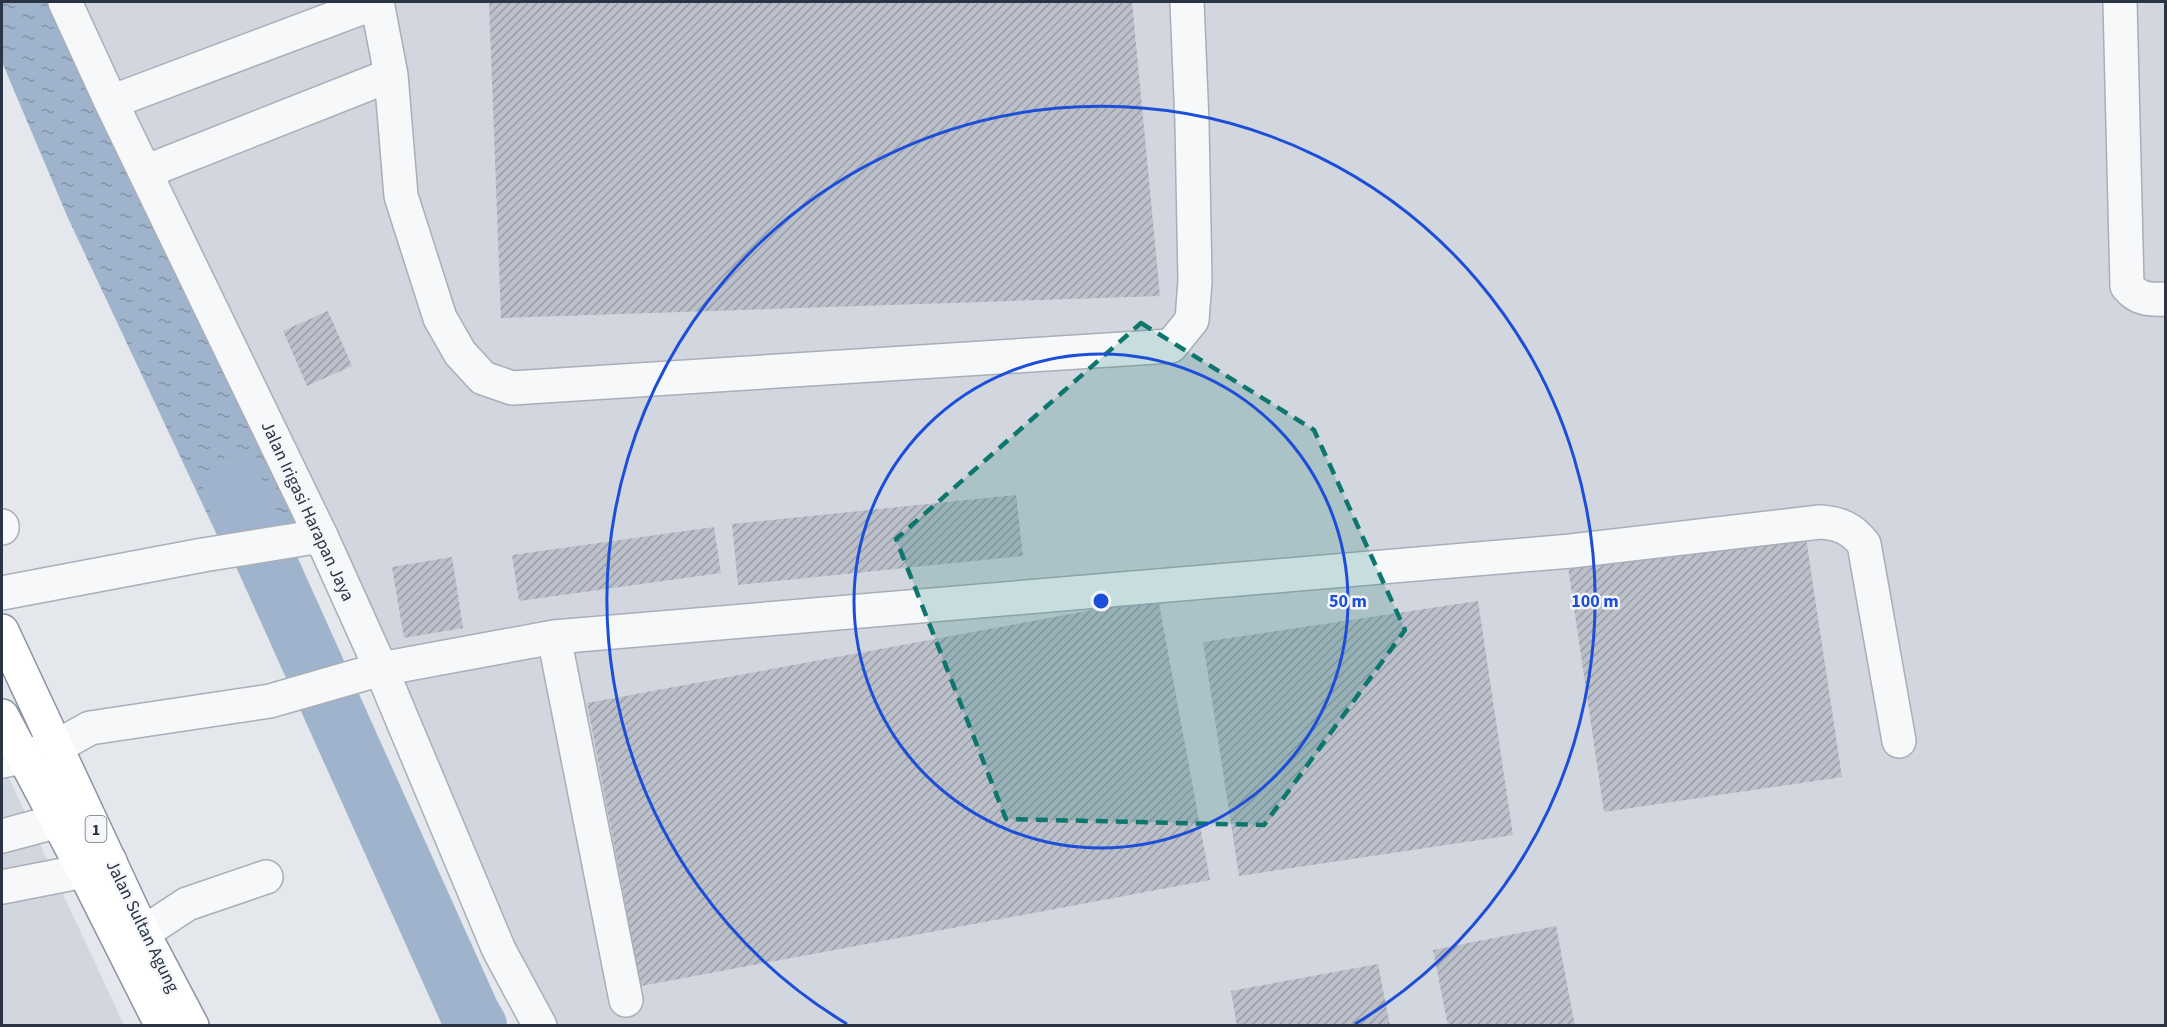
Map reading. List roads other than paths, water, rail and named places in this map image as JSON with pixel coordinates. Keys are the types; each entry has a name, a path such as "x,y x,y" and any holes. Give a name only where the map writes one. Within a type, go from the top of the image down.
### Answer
{"highway":[{"name":"Jalan Sultan Agung","path":"2,631 56,747 97,866 162,1026"},
{"name":"Jalan Sultan Agung","path":"2,716 12,759 58,820 97,866 143,933 192,1026"}],"street":[{"name":"Jalan Irigasi Harapan Jaya","path":"64,2 321,536 381,669 499,950 540,1026"},
{"path":"111,102 377,2 391,75 401,196 440,318 460,353 483,378 512,388 1171,346 1192,320 1195,282 1187,2"},
{"path":"2120,2 2127,286 2138,297 2148,300 2166,299"},
{"path":"145,172 391,75"},
{"path":"12,759 56,747 90,728 270,701 346,681 381,669 554,637 1571,551 1820,522 1847,527 1864,544 1899,741"},
{"path":"2,593 203,555 321,536"},
{"path":"554,637 626,1000"},
{"path":"2,836 58,820"},
{"path":"2,887 97,866"},
{"path":"143,933 188,904 267,878"}],"water":[{"path":"2,2 66,2 321,536 225,552 68,218 2,62"}],"waterway":[{"path":"233,487 477,1026"}]}
